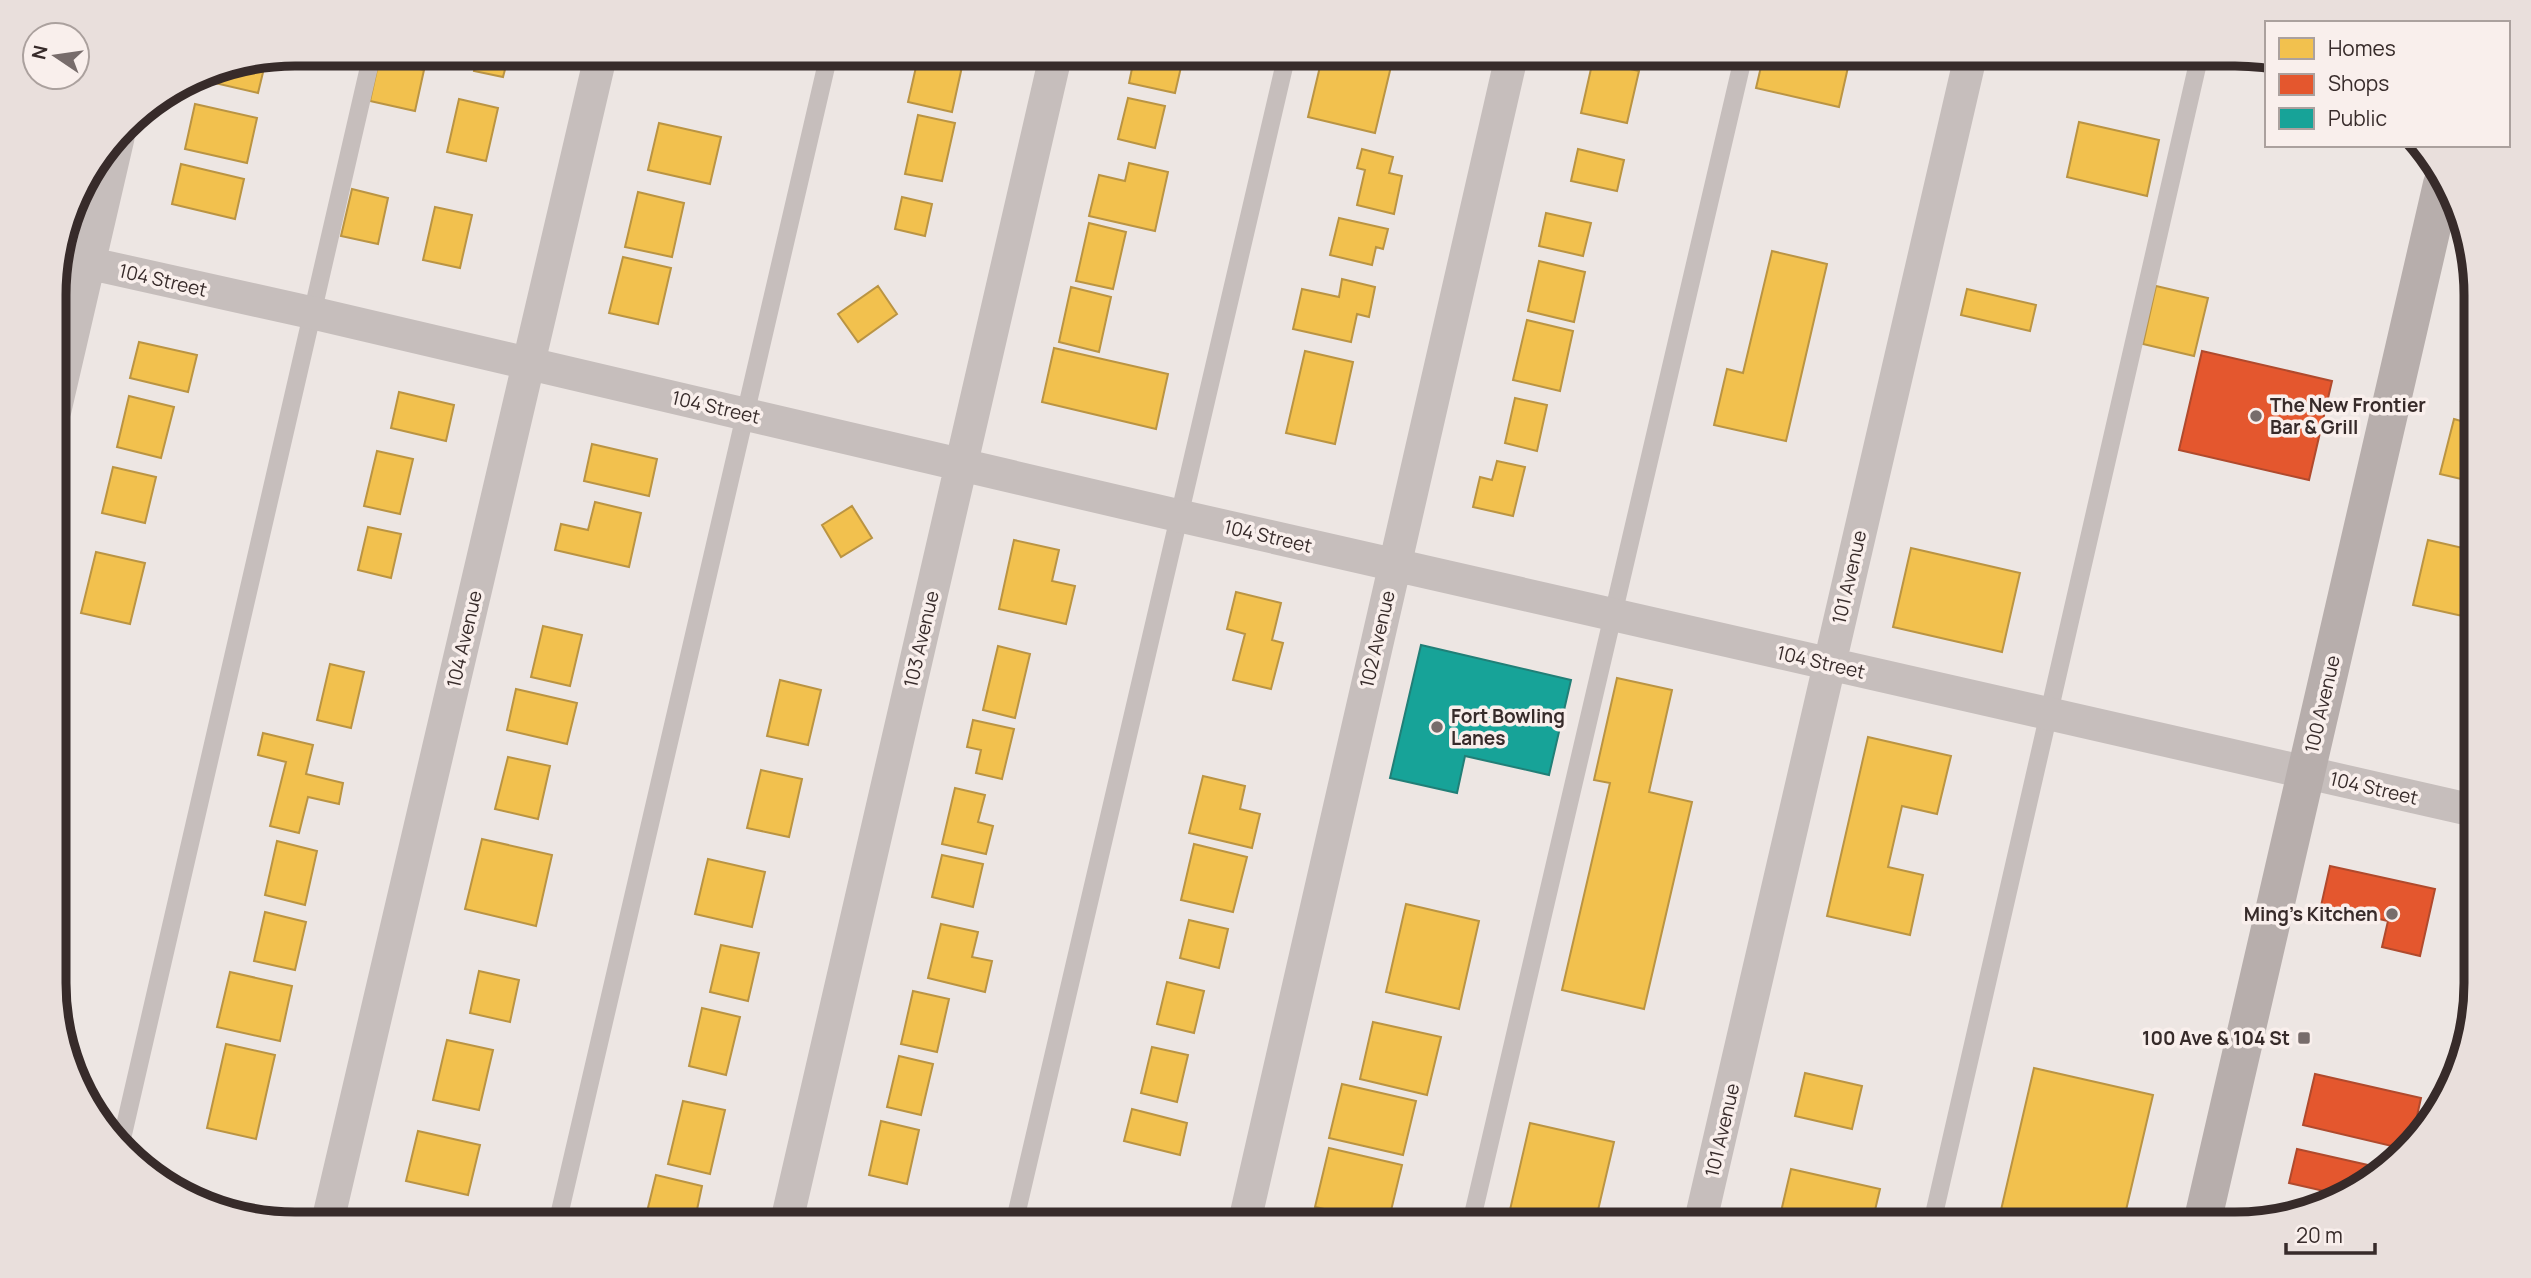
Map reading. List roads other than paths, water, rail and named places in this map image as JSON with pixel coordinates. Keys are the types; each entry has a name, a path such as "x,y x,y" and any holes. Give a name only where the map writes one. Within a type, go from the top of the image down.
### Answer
{"main road":[{"name":"100 Avenue","path":"2205,1211 2440,193"}],"street":[{"name":"102 Avenue","path":"1247,1212 1509,66"},
{"name":"101 Avenue","path":"1703,1211 1968,66"},
{"name":"104 Avenue","path":"330,1212 598,67"},
{"name":"103 Avenue","path":"789,1212 1053,67"},
{"path":"67,320 75,260 109,162"},
{"name":"104 Street","path":"75,260 1180,516 2464,808"}],"lane":[{"path":"1017,1212 1284,66"},
{"path":"1474,1211 1741,66"},
{"path":"1935,1211 2197,66"},
{"path":"123,1133 369,67"},
{"path":"560,1212 826,67"}],"place":[{"name":"The New Frontier Bar & Grill","path":"2256,416"},
{"name":"Fort Bowling Lanes","path":"1437,727"},
{"name":"Ming's Kitchen","path":"2392,914"},
{"name":"100 Ave & 104 St","path":"2304,1038"}]}
